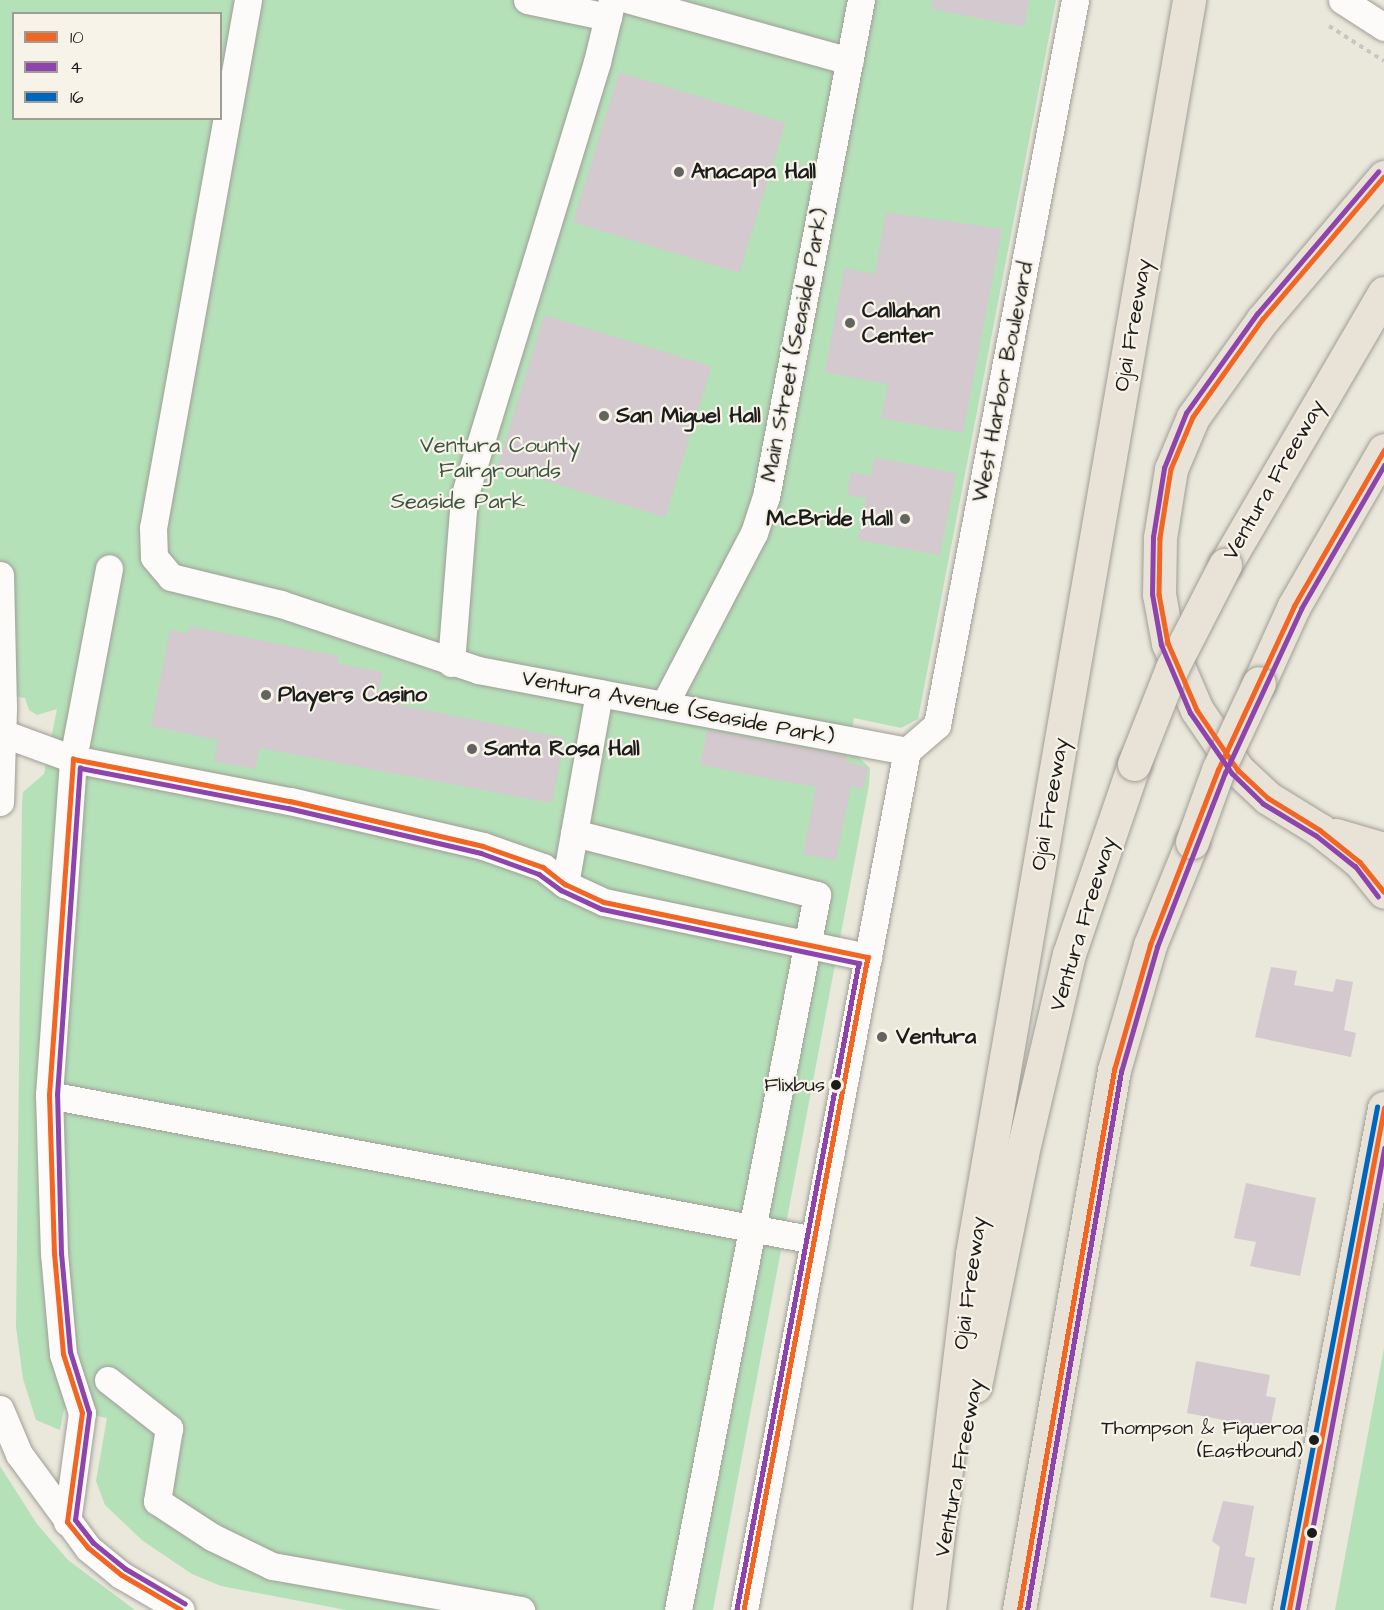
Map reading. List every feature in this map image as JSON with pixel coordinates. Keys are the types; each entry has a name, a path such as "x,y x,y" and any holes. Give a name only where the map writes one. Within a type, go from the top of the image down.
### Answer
{"main road":[{"name":"Ojai Freeway","path":"930,1610 972,1254 1189,0"},
{"path":"1384,177 1263,319 1193,417 1171,470 1160,538 1160,594 1168,643 1197,710 1238,770 1268,798 1320,830 1368,869 1384,892"},
{"name":"Ventura Freeway","path":"930,1610 1022,1154 1069,954 1134,764 1172,668 1225,565 1384,292"},
{"path":"1019,1610 1114,1070 1150,945 1192,842 1218,770 1294,606 1384,450"},
{"path":"1320,830 1384,849"},
{"path":"1289,1610 1376,1195 1384,1108"}],"street":[{"name":"Ventura Avenue (Seaside Park)","path":"248,0 153,528 154,557 171,577 281,604 450,663 907,751"},
{"path":"450,663 464,497 610,8 527,0"},
{"path":"630,0 850,61"},
{"name":"Main Street (Seaside Park)","path":"663,705 754,533 766,497 861,0"},
{"name":"West Harbor Boulevard","path":"907,751 938,725 1075,0"},
{"path":"1342,0 1384,27"},
{"path":"67,1521 82,1413 63,1354 54,1254 49,1095 73,759 109,568"},
{"path":"0,574 2,733 0,802"},
{"path":"565,884 599,693"},
{"path":"2,733 73,759 290,801 483,846 543,867 565,884 604,902 868,957"},
{"path":"744,1610 907,751"},
{"path":"574,833 817,895 678,1610"},
{"path":"49,1095 814,1240"},
{"path":"108,1380 169,1428 157,1501 212,1537 272,1566 521,1610"},
{"path":"0,1409 19,1454 88,1548 120,1575 181,1610"}],"path":[{"path":"1329,26 1384,61"}],"green space":[{"name":"Ventura County Fairgrounds","path":"0,0 1056,0 918,719 901,728 854,718 849,748 870,768 869,785 713,1610 346,1610 221,1586 192,1574 143,1541 105,1505 96,1481 107,1418 64,1409 60,1430 36,1420 23,1379 16,1327 22,803 23,792 44,774 57,709 37,715 29,710 25,698 0,694"},
{"path":"1384,1348 1384,1610 1335,1610"},
{"path":"0,1466 37,1524 68,1560 135,1610 0,1610"}],"building":[{"path":"932,0 1029,0 1024,27 932,9"},
{"name":"Anacapa Hall","path":"619,72 785,123 739,273 573,222"},
{"path":"886,212 1002,229 963,433 881,418 888,384 825,372 844,268 875,274"},
{"name":"San Miguel Hall","path":"544,315 711,366 665,517 498,466"},
{"name":"McBride Hall","path":"874,457 956,473 940,555 858,540 866,498 847,495 851,472 871,476"},
{"name":"Players Casino","path":"190,626 338,656 337,663 382,672 377,700 565,738 552,803 260,748 255,769 214,761 218,740 151,726 170,630 188,633"},
{"path":"707,730 847,756 846,762 868,767 863,789 851,786 836,860 803,854 816,787 700,765"},
{"path":"1271,967 1297,971 1294,985 1333,992 1336,979 1353,982 1344,1030 1356,1033 1351,1057 1255,1037"},
{"path":"1246,1183 1316,1198 1300,1276 1250,1266 1256,1242 1234,1238"},
{"path":"1196,1361 1270,1375 1266,1396 1276,1398 1270,1429 1187,1413"},
{"path":"1223,1501 1254,1506 1245,1556 1255,1558 1246,1604 1210,1597 1220,1547 1212,1541"}],"transit line":[{"name":"4","path":"1378,172 1257,314 1186,413 1164,468 1153,537 1152,594 1161,645 1190,713 1232,774 1263,804 1316,836 1355,867 1378,897"},
{"name":"10","path":"1384,177 1263,319 1193,417 1171,469 1160,538 1159,594 1168,643 1197,710 1238,770 1268,798 1320,830 1360,862 1384,892"},
{"name":"10","path":"1019,1610 1114,1070 1150,945 1218,770 1294,606 1384,450"},
{"name":"4","path":"1027,1610 1121,1072 1157,947 1225,773 1301,609 1384,465"},
{"name":"10","path":"181,1610 121,1575 88,1548 67,1522 82,1413 63,1354 54,1254 49,1095 73,759 290,801 483,846 543,867 565,884 604,902 868,957 744,1610"},
{"name":"4","path":"185,1604 125,1569 93,1543 75,1520 89,1413 70,1352 61,1254 57,1095 80,768 288,808 481,853 539,874 561,890 602,909 859,963 737,1609"},
{"name":"16","path":"1282,1609 1377,1107"},
{"name":"10","path":"1289,1610 1384,1108"},
{"name":"4","path":"1297,1610 1384,1148"}],"place":[{"name":"Anacapa Hall","path":"679,172"},
{"name":"Callahan Center","path":"850,323"},
{"name":"San Miguel Hall","path":"604,416"},
{"name":"McBride Hall","path":"905,519"},
{"name":"Players Casino","path":"266,695"},
{"name":"Santa Rosa Hall","path":"472,749"},
{"name":"Ventura","path":"882,1037"},
{"name":"Flixbus","path":"836,1085"},
{"name":"Thompson & Figueroa (Eastbound)","path":"1314,1440"}],"park label":[{"name":"Seaside Park","path":"458,502"}]}
